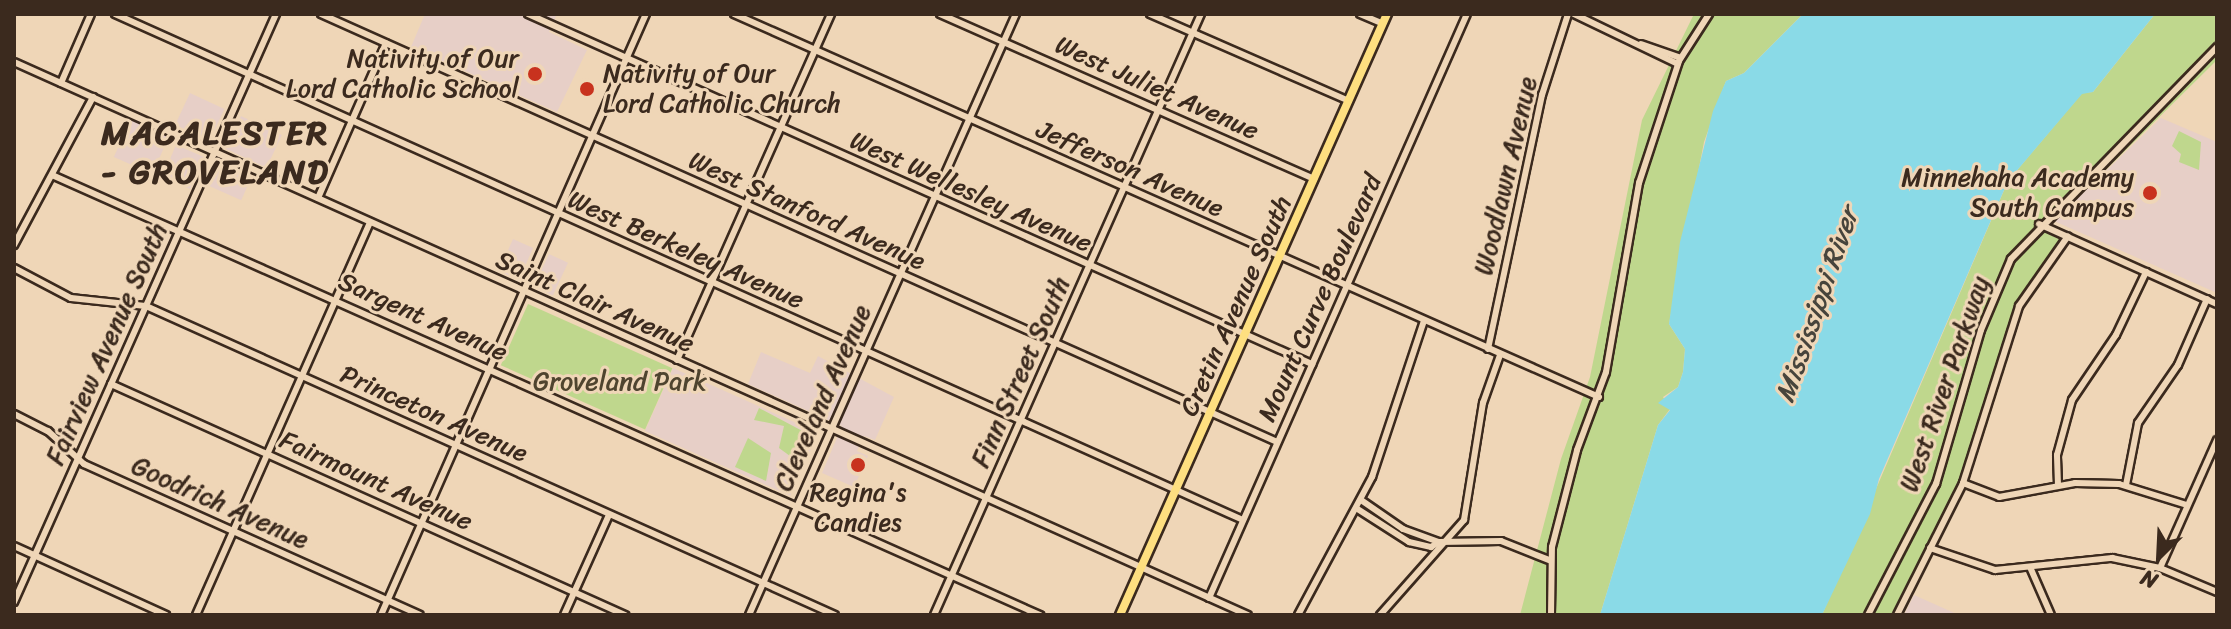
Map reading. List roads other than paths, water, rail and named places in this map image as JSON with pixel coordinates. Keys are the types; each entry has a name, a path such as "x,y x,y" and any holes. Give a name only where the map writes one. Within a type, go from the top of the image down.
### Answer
{"main road":[{"name":"Cretin Avenue South","path":"1120,615 1387,14"}],"street":[{"path":"61,83 91,14"},
{"name":"West Berkeley Avenue","path":"115,14 1243,520"},
{"name":"Fairview Avenue South","path":"14,602 276,14"},
{"name":"West Stanford Avenue","path":"321,14 1277,442"},
{"name":"West Wellesley Avenue","path":"528,14 934,198 1312,364"},
{"path":"381,615 646,14"},
{"name":"Jefferson Avenue","path":"734,14 1599,397"},
{"path":"677,360 831,14"},
{"name":"West Juliet Avenue","path":"940,14 1314,179"},
{"name":"Cleveland Avenue","path":"749,615 1016,14"},
{"path":"1150,14 1349,101"},
{"name":"Finn Street South","path":"934,615 1201,14"},
{"path":"1360,14 1383,24"},
{"name":"Mount Curve Boulevard","path":"1209,598 1467,14"},
{"path":"1571,14 1680,61"},
{"name":"Woodlawn Avenue","path":"1488,349 1542,95 1571,14"},
{"path":"1551,615 1549,560 1577,450 1599,397 1639,183 1680,61 1709,14"},
{"path":"318,198 386,43"},
{"name":"West River Parkway","path":"1868,615 1936,484 2002,276 2039,224 2217,47"},
{"name":"Saint Clair Avenue","path":"14,62 1248,615"},
{"path":"14,245 93,97"},
{"name":"Sargent Avenue","path":"52,175 1040,615"},
{"path":"196,615 370,222"},
{"path":"2039,224 2217,304"},
{"path":"1897,615 1963,483 2019,306 2068,236"},
{"name":"Princeton Avenue","path":"14,268 71,298 146,306 835,615"},
{"path":"2058,485 2057,455 2072,400 2116,335 2146,272"},
{"path":"2126,485 2138,423 2178,365 2207,299"},
{"path":"1298,615 1361,500 1424,321"},
{"path":"1380,615 1412,572 1448,541 1464,520 1483,403 1500,355"},
{"name":"Fairmount Avenue","path":"111,384 625,615"},
{"name":"Goodrich Avenue","path":"14,414 79,457 233,531 420,615"},
{"path":"2160,568 2217,440"},
{"path":"1963,483 1999,497 2058,485 2126,485 2187,505"},
{"path":"1361,500 1403,529 1439,542"},
{"path":"1356,508 1409,542 1431,547 1439,542 1474,537 1501,541 1549,560"},
{"path":"564,615 609,515"},
{"path":"1464,520 1474,537"},
{"path":"14,546 166,615"},
{"path":"1930,548 1979,568 2030,567 2090,557 2160,568 2217,592"},
{"path":"2030,567 2051,615"}],"water":[{"name":"Mississippi River","path":"1803,14 2155,14 2093,92 2082,94 2008,181 1879,479 1870,514 1822,615 1600,615 1658,425 1670,410 1658,403 1678,387 1683,372 1685,349 1669,324 1680,242 1713,111 1726,81 1744,73"}],"place":[{"name":"Nativity of Our Lord Catholic School","path":"535,74"},
{"name":"Nativity of Our Lord Catholic Church","path":"587,89"},
{"name":"Minnehaha Academy South Campus","path":"2150,193"},
{"name":"Regina's Candies","path":"858,465"}],"district":[{"name":"MACALESTER - GROVELAND","path":"215,152"}],"park label":[{"name":"Groveland Park","path":"620,382"}]}
